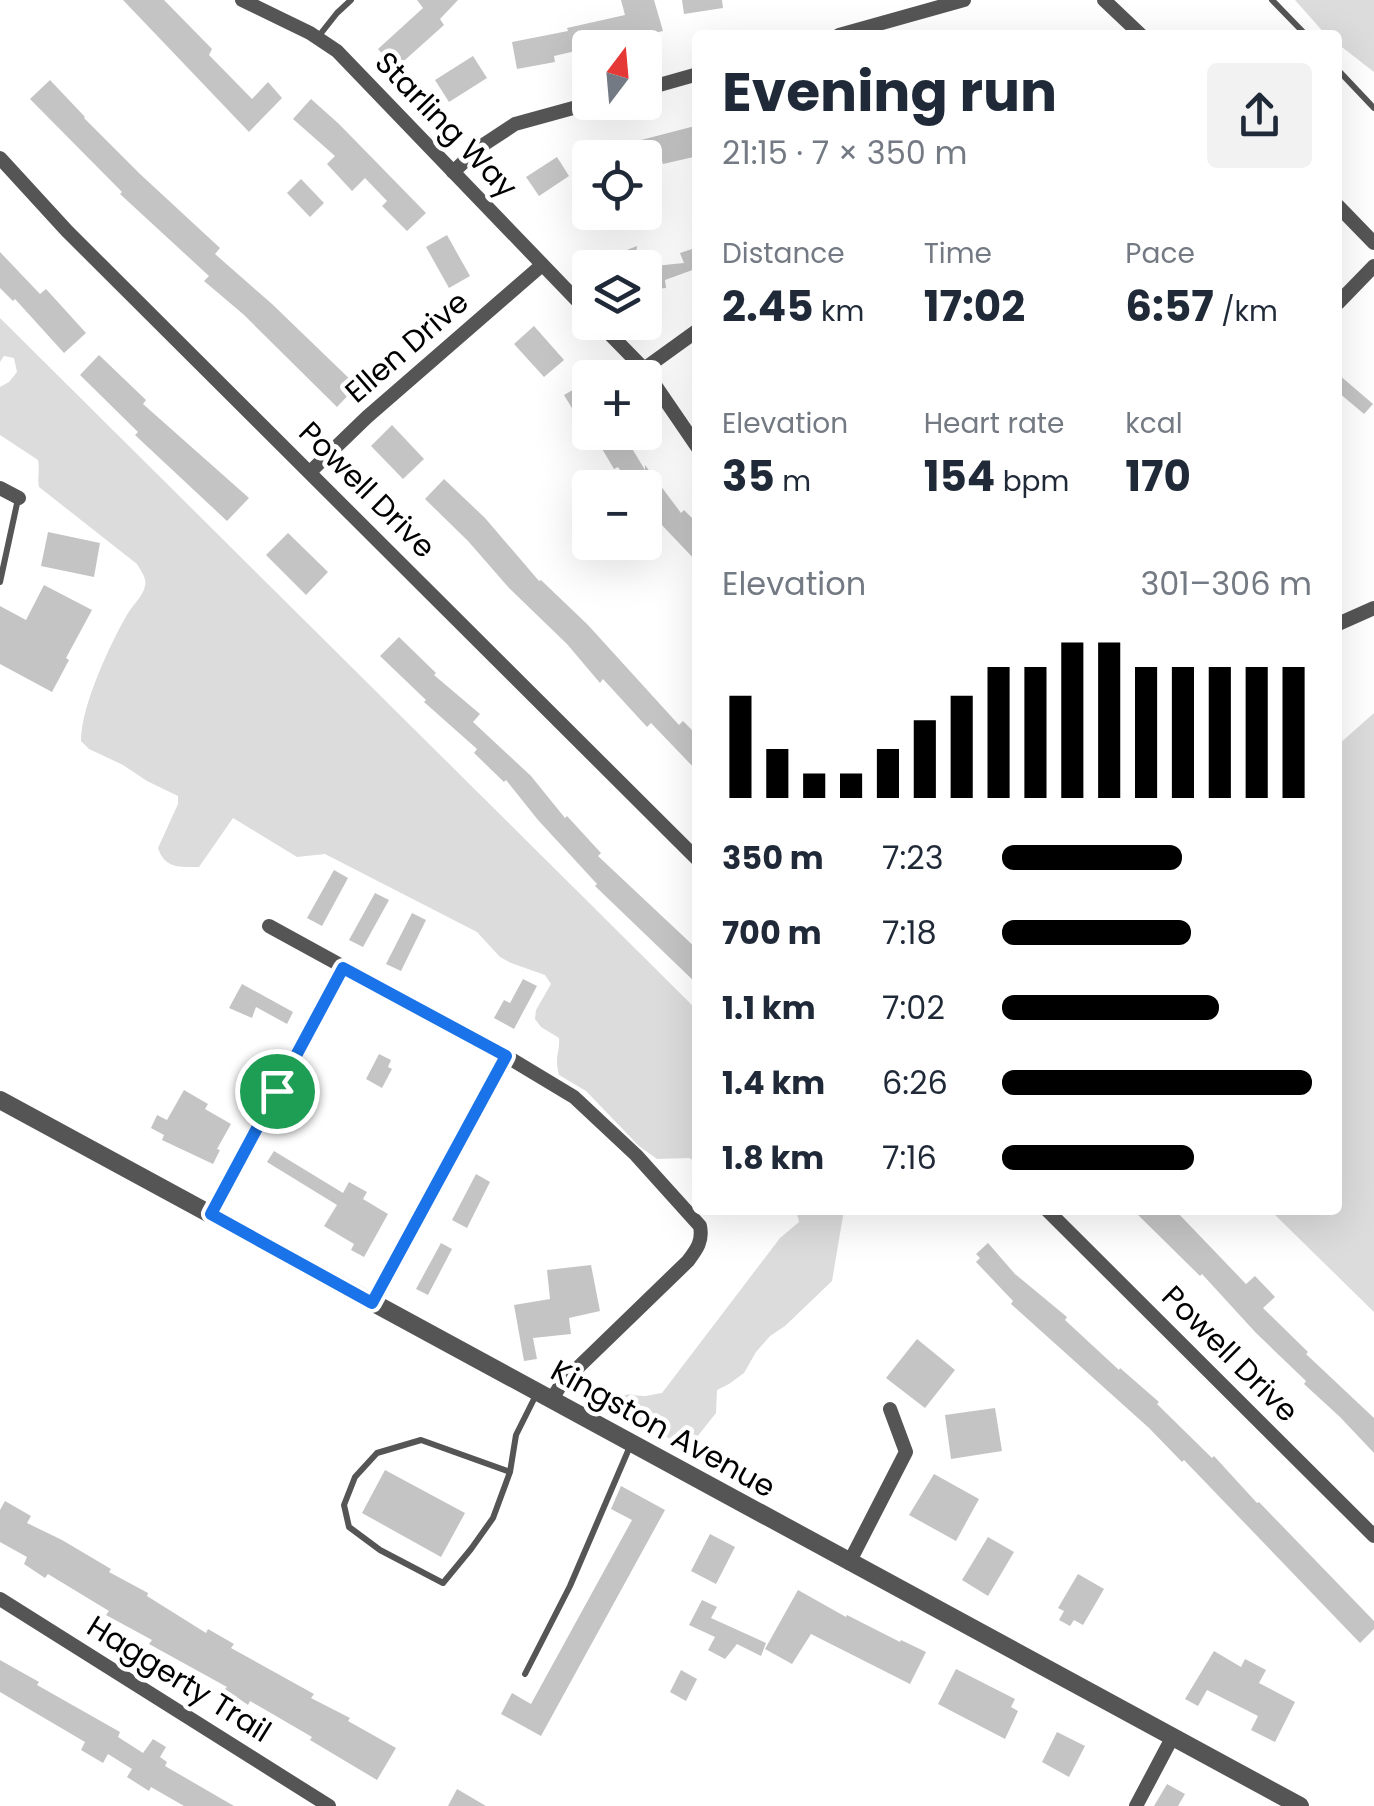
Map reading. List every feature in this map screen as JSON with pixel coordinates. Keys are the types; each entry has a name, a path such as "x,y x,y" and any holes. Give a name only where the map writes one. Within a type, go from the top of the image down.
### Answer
{"street":[{"name":"Starling Way","path":"242,0 336,51 572,296"},
{"path":"856,30 964,0"},
{"path":"1104,0 1137,30"},
{"path":"662,84 692,76"},
{"path":"453,172 480,147 515,124 572,108"},
{"name":"Powell Drive","path":"0,158 66,230 692,854"},
{"path":"1342,210 1374,243"},
{"name":"Ellen Drive","path":"310,472 367,417 542,265"},
{"path":"1342,299 1374,266"},
{"path":"655,360 692,334"},
{"path":"616,340 636,360"},
{"path":"662,395 692,439"},
{"path":"0,488 18,498"},
{"path":"1342,622 1374,608"},
{"path":"269,926 574,1097 700,1226 698,1248 688,1261 545,1396"},
{"path":"211,1214 343,968"},
{"path":"372,1303 506,1056"},
{"name":"Kingston Avenue","path":"0,1100 1300,1806"},
{"name":"Powell Drive","path":"1052,1215 1374,1536"},
{"path":"849,1562 906,1452 890,1409"},
{"name":"Haggerty Trail","path":"0,1599 328,1806"},
{"path":"1136,1806 1172,1738"}],"lane":[{"path":"318,38 351,0"},
{"path":"1272,0 1301,30"},
{"path":"1342,74 1374,108"},
{"path":"0,582 18,498"},
{"path":"510,1472 421,1440 377,1452 355,1477 344,1505 349,1528 380,1550 443,1583 493,1518 510,1472 516,1436 545,1396"},
{"path":"525,1674 570,1586 632,1443"}],"shaded area":[{"path":"1295,0 1374,0 1374,72 1342,47 1342,30 1322,30"},
{"path":"0,318 692,1005 692,1160 657,1159 639,1146 586,1091 559,1075 559,1038 535,1019 551,984 545,975 500,957 477,932 325,854 297,857 233,818 199,867 174,865 165,860 158,848 178,796 89,749 81,741 98,676 121,626 142,593 144,577 137,564 39,487 38,460 0,435 0,387 17,372 14,358 4,356 0,362"},
{"path":"1374,713 1374,1312 1275,1215 1342,1215 1342,741"},
{"path":"797,1215 843,1215 832,1281 770,1336 744,1373 717,1390 716,1413 689,1447 614,1414 611,1409 621,1396 662,1393 780,1238 799,1222"}],"building":[{"path":"123,0 164,0 212,49 209,55 252,99 268,82 282,98 249,132"},
{"path":"417,0 458,0 440,19 444,25 396,68 378,49 423,8"},
{"path":"621,0 654,0 663,31 572,30 572,52 554,56 555,62 517,69 512,42 625,15"},
{"path":"682,0 722,0 723,8 684,14"},
{"path":"473,56 487,78 449,102 435,80"},
{"path":"50,80 140,174 220,248 215,254 357,386 337,407 204,281 209,276 120,194 30,99"},
{"path":"311,99 426,213 407,231 382,206 387,201 365,178 352,191 327,164 335,156 293,119"},
{"path":"692,127 692,157 663,164 662,140 641,140"},
{"path":"557,157 569,176 539,196 526,177"},
{"path":"301,179 324,203 310,217 287,193"},
{"path":"447,235 470,276 449,288 426,247"},
{"path":"692,249 692,270 665,280 666,288 662,288 662,265 684,263 680,253"},
{"path":"0,252 40,294 46,289 86,333 64,353 0,288"},
{"path":"534,326 564,360 544,377 514,344"},
{"path":"99,355 146,400 143,404 249,498 227,521 135,435 138,432 80,375"},
{"path":"1342,377 1373,404 1364,414 1342,395"},
{"path":"572,390 572,408 564,395"},
{"path":"392,425 424,459 403,479 371,446"},
{"path":"603,450 633,450 645,470 620,470 614,469"},
{"path":"444,479 485,518 539,581 588,625 679,725 683,721 692,730 692,766 651,723 647,727 603,679 600,683 425,499"},
{"path":"662,488 681,513 684,510 692,518 692,557 662,525"},
{"path":"48,532 100,543 94,577 41,566"},
{"path":"288,533 328,572 306,595 266,555"},
{"path":"44,585 92,610 52,692 0,664 0,606 26,620"},
{"path":"399,637 434,675 480,714 473,722 531,776 565,818 601,853 598,856 692,944 692,979 595,886 506,780 474,753 477,749 380,656"},
{"path":"334,870 348,878 322,926 307,918"},
{"path":"375,893 389,900 363,947 349,940"},
{"path":"412,913 426,920 401,971 386,964"},
{"path":"523,979 537,986 514,1029 494,1018 504,1000 510,1003"},
{"path":"242,984 293,1012 287,1024 256,1007 252,1018 229,1008"},
{"path":"379,1054 391,1060 388,1067 392,1069 382,1088 366,1079"},
{"path":"184,1090 208,1104 205,1109 231,1124 213,1164 162,1140 164,1135 151,1128 157,1115 167,1120"},
{"path":"274,1151 343,1193 349,1182 367,1192 363,1199 388,1214 364,1257 351,1250 354,1244 324,1226 337,1205 267,1162"},
{"path":"476,1174 490,1182 467,1228 452,1220"},
{"path":"1138,1215 1180,1215 1246,1284 1255,1276 1275,1297 1263,1308 1374,1418 1374,1453 1202,1274"},
{"path":"441,1243 452,1249 428,1295 416,1289"},
{"path":"988,1243 1015,1274 1159,1402 1374,1621 1374,1629 1360,1643 1184,1460 1011,1304 1013,1301 976,1262 980,1258 976,1254"},
{"path":"591,1265 600,1311 569,1318 571,1334 533,1338 537,1359 524,1361 514,1305 550,1299 547,1270"},
{"path":"917,1339 955,1370 925,1408 886,1378"},
{"path":"995,1408 1002,1451 951,1459 945,1415"},
{"path":"385,1470 465,1513 441,1557 362,1513"},
{"path":"934,1474 979,1499 956,1541 909,1515"},
{"path":"621,1486 665,1510 541,1736 501,1714 512,1693 531,1704 632,1520 611,1509"},
{"path":"5,1501 31,1516 27,1523 111,1569 109,1572 206,1633 208,1629 234,1644 231,1648 314,1694 311,1698 396,1748 377,1780 310,1740 312,1737 250,1701 248,1705 227,1687 149,1644 152,1640 106,1615 109,1611 24,1564 27,1557 0,1542 0,1510"},
{"path":"710,1534 735,1547 716,1584 691,1571"},
{"path":"988,1537 1014,1552 988,1596 962,1580"},
{"path":"1078,1574 1104,1589 1083,1625 1074,1620 1070,1626 1059,1620 1064,1611 1058,1608"},
{"path":"798,1590 846,1617 926,1652 910,1684 811,1634 792,1664 765,1649"},
{"path":"702,1600 717,1607 711,1618 766,1643 761,1656 737,1644 725,1659 708,1650 715,1637 689,1625"},
{"path":"1214,1651 1241,1667 1245,1659 1266,1670 1259,1683 1295,1702 1275,1742 1251,1730 1258,1716 1207,1690 1198,1706 1185,1699"},
{"path":"0,1660 120,1732 118,1737 143,1753 153,1739 166,1747 160,1757 167,1762 165,1766 234,1806 184,1806 127,1777 132,1769 108,1754 103,1763 81,1750 85,1742 0,1692"},
{"path":"956,1669 1015,1699 1011,1707 1018,1711 1005,1739 938,1704"},
{"path":"681,1670 697,1679 686,1701 670,1692"},
{"path":"1057,1732 1085,1746 1069,1777 1042,1762"},
{"path":"1167,1784 1185,1794 1178,1806 1154,1806"},
{"path":"457,1789 486,1806 448,1806"}],"route":[{"path":"343,968 506,1056 372,1303 211,1214 277,1091 343,968"}]}
